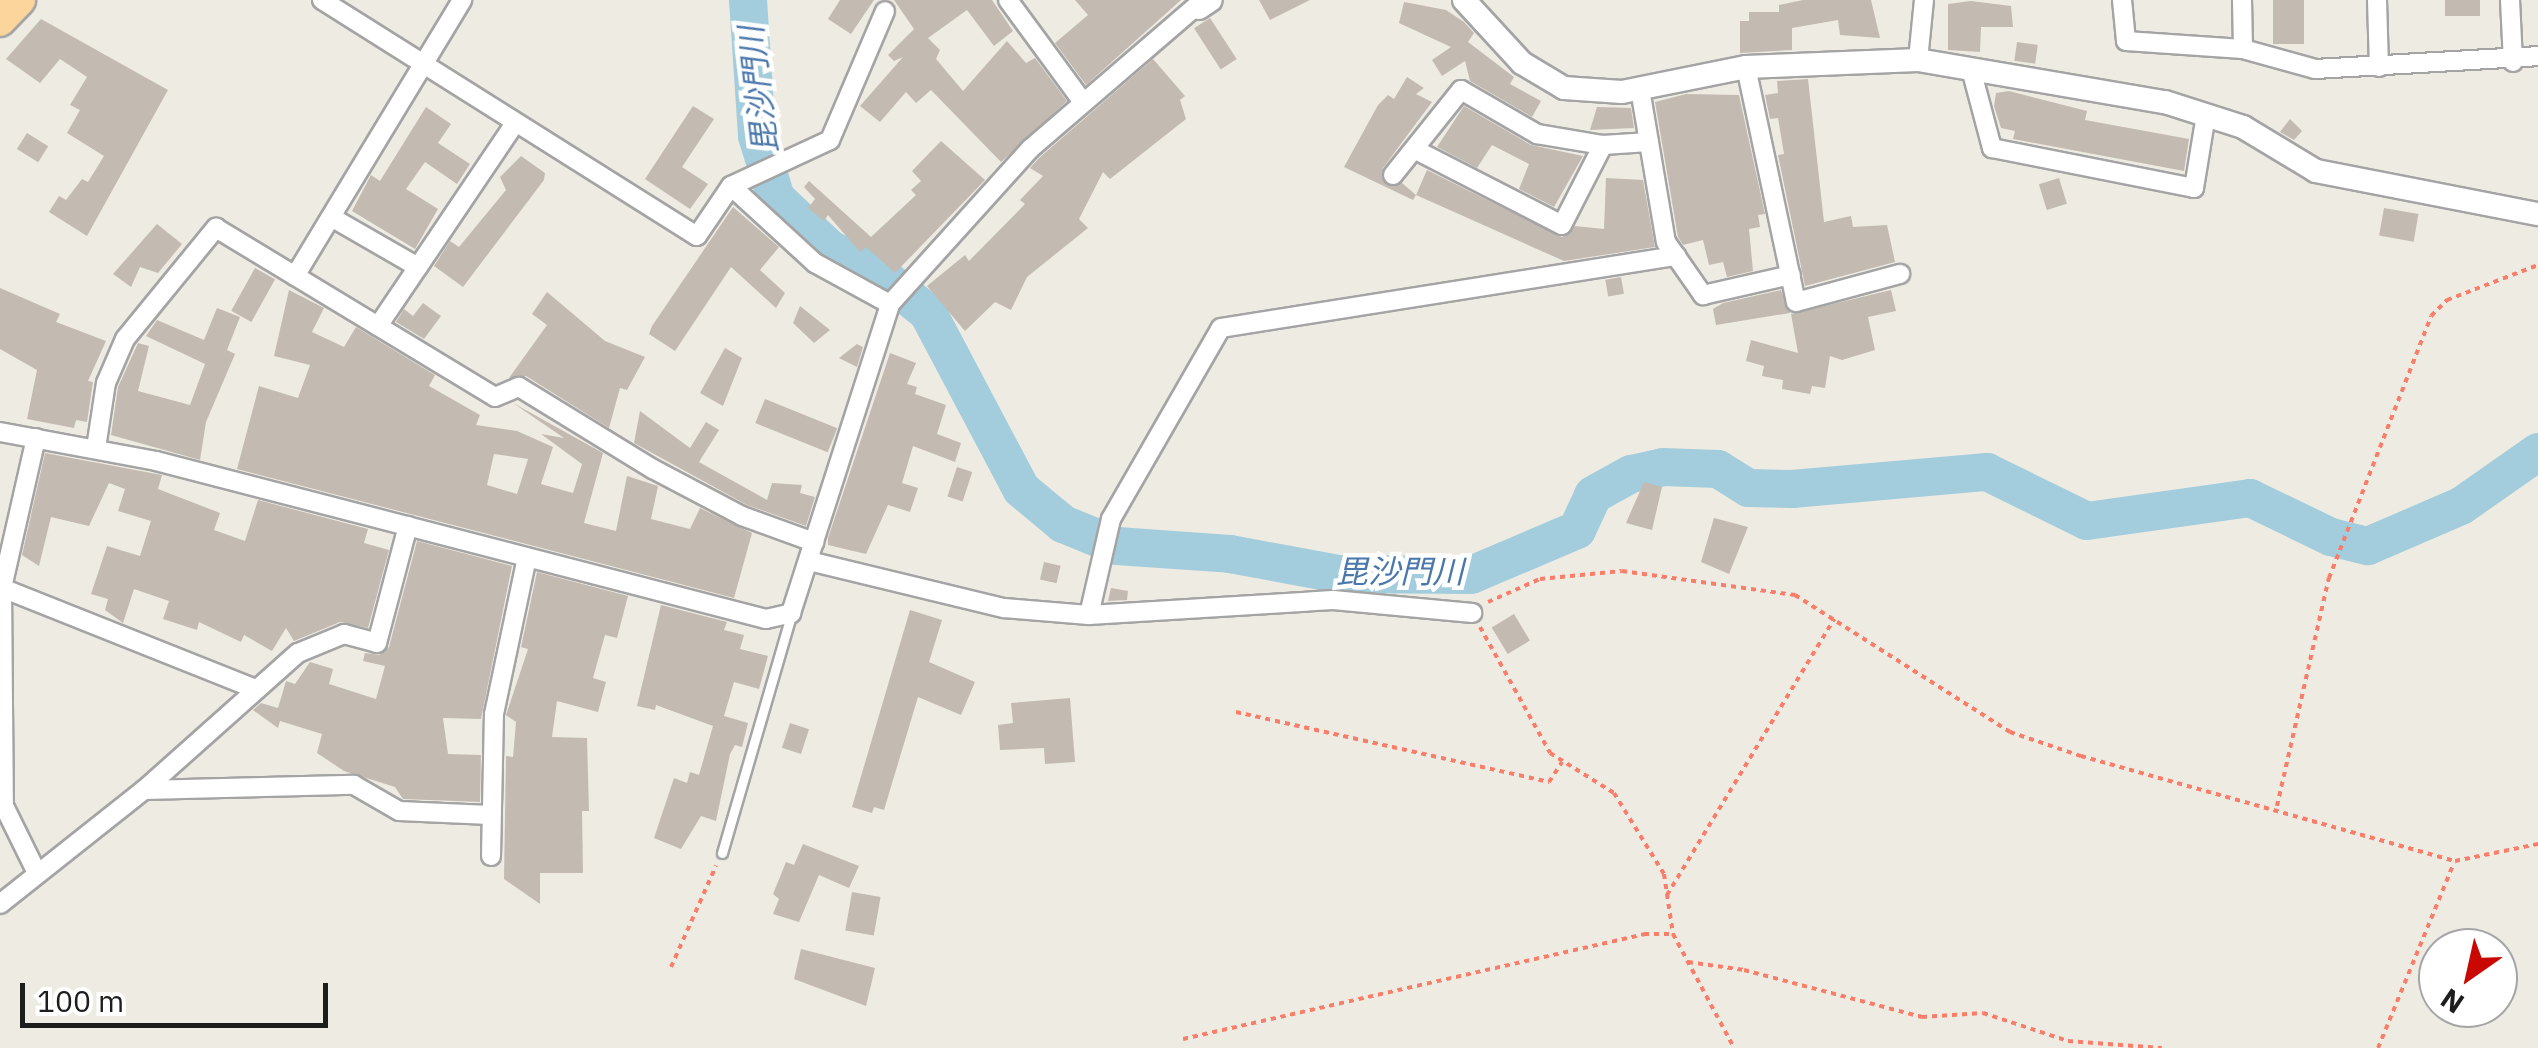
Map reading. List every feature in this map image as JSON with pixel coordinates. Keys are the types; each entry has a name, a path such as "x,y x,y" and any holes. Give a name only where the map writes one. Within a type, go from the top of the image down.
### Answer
{"main road":[{"path":"0,21 20,0"}],"street":[{"path":"322,0 698,236 731,186 830,140 885,11"},
{"path":"295,276 462,0"},
{"path":"1008,0 1083,102"},
{"path":"1464,0 1522,63 1564,88 1640,89 1746,67 1918,60 2206,115 2243,127 2316,171 2538,214"},
{"path":"1918,60 1924,0"},
{"path":"2122,0 2126,41 2243,49 2315,69 2514,62 2538,56"},
{"path":"2242,0 2243,49"},
{"path":"2377,0 2379,67"},
{"path":"2510,0 2514,62"},
{"path":"0,432 96,448 766,619 791,613 890,304 1006,174 1162,31 1204,3"},
{"path":"1746,67 1796,302 1900,274"},
{"path":"1971,69 1992,148 2176,185 2194,188 2206,115"},
{"path":"1640,89 1666,242 1703,296 1790,275"},
{"path":"1393,175 1461,90 1537,134 1603,145 1649,142"},
{"path":"378,326 516,122"},
{"path":"1414,149 1562,225 1603,145"},
{"path":"731,186 815,262 890,304"},
{"path":"331,217 418,267"},
{"path":"96,448 106,383 125,339 216,228 495,397 518,387 811,552 1004,608 1089,615 1332,600 1472,613"},
{"path":"1089,615 1111,519 1221,328 1676,256"},
{"path":"36,438 2,588 2,682 4,806 37,873"},
{"path":"0,904 144,790 256,690 326,638 344,634 378,642 408,526"},
{"path":"491,856 494,714 528,557"},
{"path":"2,588 256,690"},
{"path":"144,790 354,785 398,810 490,814"}],"lane":[{"path":"722,853 791,613"}],"path":[{"path":"2277,806 2329,578 2432,316 2447,300 2538,266"},
{"path":"1734,1048 1673,934 1664,874 1614,793 1550,753 1472,613 1505,591 1540,579 1622,571 1796,595 2010,732 2081,756 2277,806 2455,861 2538,844"},
{"path":"1666,895 1834,619"},
{"path":"1236,712 1549,782 1562,762"},
{"path":"670,966 722,853"},
{"path":"2378,1048 2455,861"},
{"path":"1183,1039 1644,934 1673,934"},
{"path":"1688,962 1744,970 1922,1017 1983,1013 2068,1041 2162,1048"}],"building":[{"path":"840,0 874,0 851,34 828,19"},
{"path":"894,0 992,0 1013,31 994,46 967,10 928,38 940,50 936,59 963,91 1007,41 1026,63 1035,58 1067,101 1001,162 931,90 916,103 906,92 880,122 860,106 903,57 894,61 888,55 914,29"},
{"path":"1075,0 1181,0 1086,85 1055,43 1088,15"},
{"path":"1259,0 1310,0 1270,20"},
{"path":"1803,0 1871,0 1880,38 1840,35 1838,20 1792,28 1792,50 1740,53 1740,21 1749,21 1749,12 1779,12 1779,5"},
{"path":"2273,0 2304,0 2304,44 2273,44"},
{"path":"2445,0 2480,0 2480,16 2445,16"},
{"path":"1971,1 2011,6 2013,27 1981,27 1980,52 1948,50 1948,4"},
{"path":"1404,2 1446,10 1464,22 1474,33 1468,42 1514,77 1510,84 1541,101 1532,117 1470,81 1465,61 1442,76 1432,60 1451,47 1399,23"},
{"path":"1210,18 1237,59 1221,69 1194,28"},
{"path":"41,19 168,90 87,236 49,212 59,196 66,200 82,179 88,182 104,156 67,133 80,110 70,105 87,77 60,59 40,83 6,59"},
{"path":"2017,42 2038,45 2035,64 2014,61"},
{"path":"1153,59 1185,96 1180,100 1186,119 1110,179 1103,172 1079,219 1088,228 1027,277 1011,310 995,302 965,331 927,286 965,255 969,261 1025,204 1020,200 1043,176 1030,168 1039,158"},
{"path":"1407,77 1424,88 1416,94 1432,102 1383,168 1386,185 1402,183 1416,195 1413,200 1344,167 1378,105 1388,95 1394,99"},
{"path":"1808,79 1824,222 1851,216 1853,227 1887,225 1895,262 1805,286 1778,155 1784,154 1778,118 1770,119 1765,95 1778,93 1777,81"},
{"path":"2009,91 2087,111 2085,120 2189,139 2184,171 2013,139 2015,131 2001,128 1994,106 1996,93"},
{"path":"1686,94 1739,95 1765,214 1758,215 1760,227 1749,229 1753,271 1727,277 1723,262 1709,265 1703,240 1683,245 1678,237 1655,102"},
{"path":"693,106 714,119 682,167 708,184 690,209 645,179"},
{"path":"1464,106 1531,145 1583,156 1554,207 1519,189 1529,164 1492,145 1477,168 1437,147"},
{"path":"426,107 451,124 438,143 470,164 457,184 425,162 406,189 438,209 415,249 352,211 371,175 380,181"},
{"path":"1597,107 1631,108 1634,128 1590,130"},
{"path":"2290,119 2302,131 2294,140 2280,132"},
{"path":"27,133 48,146 38,162 17,149"},
{"path":"941,141 985,180 895,273 866,247 860,252 828,215 824,221 808,208 815,199 804,187 809,181 871,237 916,195 911,190 921,181 912,171"},
{"path":"521,156 545,173 544,180 463,287 434,266 450,241 459,247 506,190 500,177"},
{"path":"1427,170 1562,237 1575,226 1604,229 1606,178 1643,180 1655,247 1564,261 1416,195"},
{"path":"2059,178 2067,204 2047,210 2039,184"},
{"path":"733,207 779,247 760,270 785,293 776,308 731,267 675,351 649,334 652,326"},
{"path":"2384,208 2418,214 2414,242 2379,236"},
{"path":"157,224 182,244 158,273 140,267 131,287 113,274"},
{"path":"255,268 275,279 251,322 231,311"},
{"path":"1621,277 1624,294 1608,297 1605,280"},
{"path":"0,288 60,314 56,322 106,341 88,381 93,382 87,422 76,420 74,428 27,419 37,370 0,349"},
{"path":"289,290 324,308 312,332 344,347 356,327 435,375 429,386 480,415 476,425 517,431 553,447 541,484 573,493 582,464 541,434 564,438 513,403 603,453 584,523 616,531 627,476 658,486 651,519 690,529 700,508 752,533 734,598 237,469 259,386 298,398 310,365 274,356","holes":["494,454 528,459 517,494 487,485"]},
{"path":"1781,290 1790,313 1716,325 1713,309 1723,303"},
{"path":"1891,290 1896,311 1868,317 1875,350 1842,360 1830,356 1825,388 1812,386 1810,394 1782,389 1783,380 1762,376 1764,366 1746,361 1751,340 1798,353 1791,314"},
{"path":"547,292 605,341 645,357 627,390 620,388 609,428 526,376 509,378 547,325 532,314"},
{"path":"423,303 441,316 424,339 396,322 404,309 413,316"},
{"path":"800,306 830,330 814,343 793,323"},
{"path":"217,308 240,317 227,350 235,354 206,422 200,460 111,435 118,387 138,343 149,346 138,391 190,405 205,364 146,336 157,320 204,340"},
{"path":"857,344 863,347 857,367 839,358"},
{"path":"725,348 742,358 723,406 700,393"},
{"path":"890,353 916,363 907,384 917,387 915,394 946,405 937,434 961,443 955,462 913,446 902,483 918,488 910,512 888,505 866,554 828,545 828,538"},
{"path":"765,399 837,428 828,452 755,423"},
{"path":"640,411 690,448 706,422 719,430 699,462 767,500 772,483 802,485 800,493 815,497 806,526 747,505 634,443"},
{"path":"45,453 162,475 158,489 220,513 214,530 245,541 258,500 368,529 364,543 389,550 368,628 340,622 294,641 286,628 272,651 244,635 241,642 199,622 197,630 163,619 169,601 134,589 123,623 105,610 108,599 91,594 107,546 140,556 151,521 118,511 125,489 109,483 89,526 51,517 39,566 22,555"},
{"path":"957,467 972,472 963,501 947,496"},
{"path":"1644,482 1662,487 1652,530 1626,523"},
{"path":"1714,518 1748,527 1729,574 1701,562"},
{"path":"417,541 512,566 481,719 443,718 448,754 481,755 480,802 403,799 395,787 344,771 317,753 322,734 280,721 278,728 253,710 261,703 278,708 286,681 295,684 310,662 333,669 329,684 376,699 385,666 363,661 365,653 379,655 389,647"},
{"path":"1044,562 1061,566 1057,583 1040,580"},
{"path":"537,572 628,596 617,638 605,635 593,678 606,682 598,712 557,701 552,737 587,738 589,811 582,811 583,873 540,873 540,904 504,879 506,756 513,757 516,722 506,715 528,649 521,647"},
{"path":"1111,588 1128,591 1127,600 1108,601"},
{"path":"661,605 727,622 724,630 744,635 740,649 768,656 759,689 734,682 724,716 748,723 742,747 735,745 730,754 716,821 701,816 681,849 654,838 674,778 687,783 690,772 699,775 713,726 656,705 655,710 637,706"},
{"path":"910,610 942,620 929,662 975,682 961,715 918,697 884,810 874,807 872,813 852,807"},
{"path":"1514,614 1530,641 1508,654 1492,627"},
{"path":"1070,698 1075,762 1045,764 1044,748 1000,750 998,725 1013,723 1011,703"},
{"path":"790,723 809,729 801,754 782,748"},
{"path":"803,844 859,866 849,888 819,875 799,922 773,914 779,899 773,894 786,862 794,865"},
{"path":"852,892 881,897 874,935 845,930"},
{"path":"801,949 875,968 866,1006 794,979"}],"waterway":[{"name":"毘沙門川","path":"748,0 757,136 776,198 830,249 880,274 928,313 1021,489 1063,524 1117,546 1230,554 1338,574 1471,575 1577,530 1593,495 1631,474 1663,467 1718,469 1749,488 1792,489 1987,472 2087,521 2250,498 2331,537 2368,546 2461,506 2538,452"}]}
